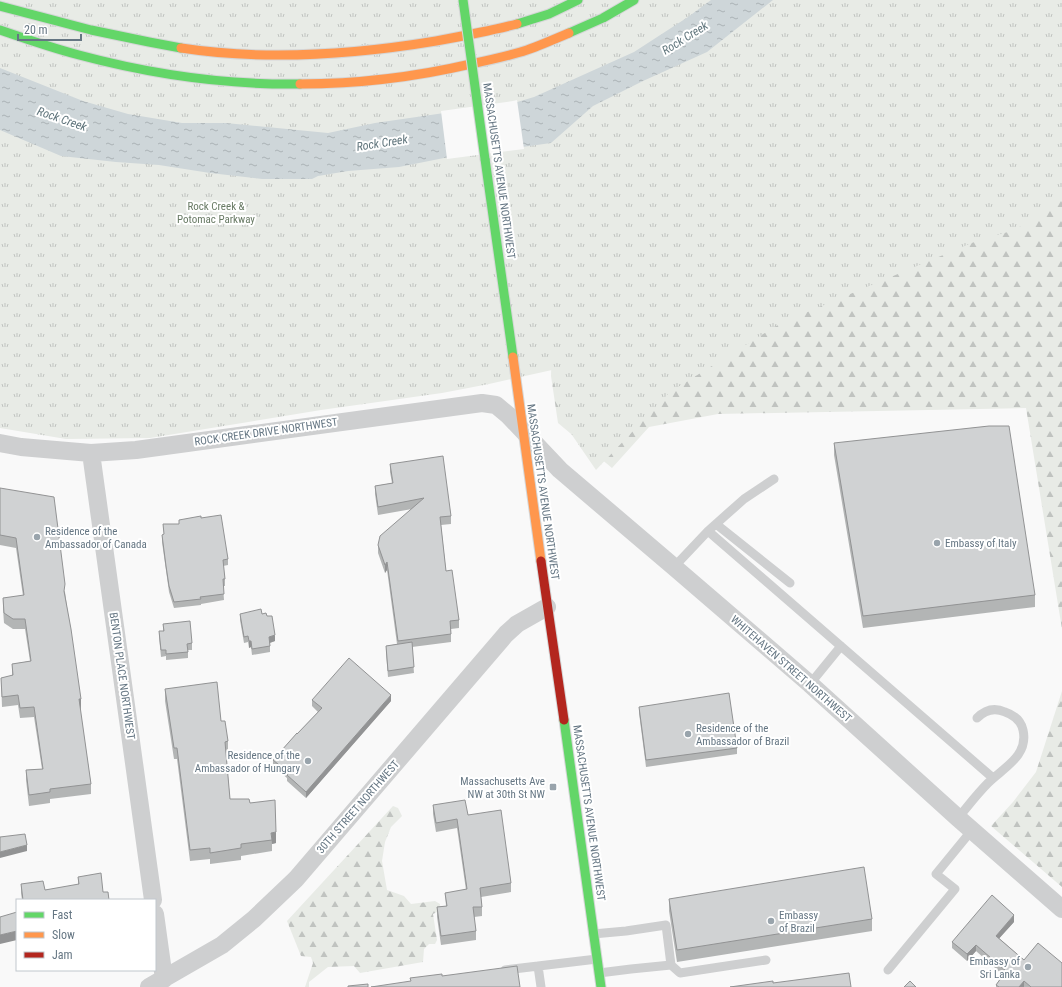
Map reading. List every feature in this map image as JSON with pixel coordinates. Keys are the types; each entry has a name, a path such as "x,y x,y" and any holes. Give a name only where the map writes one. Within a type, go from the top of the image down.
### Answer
{"main road":[{"name":"MASSACHUSETTS AVENUE NORTHWEST","path":"463,0 601,987"},
{"path":"0,6 89,30 169,46 212,52 284,56 378,50 499,29 532,20 565,7 578,0"},
{"path":"0,30 55,48 96,59 149,70 237,82 320,84 369,81 426,74 482,62 526,50 563,36 599,20 634,0"}],"street":[{"name":"ROCK CREEK DRIVE NORTHWEST","path":"0,443 21,447 91,453 136,450 482,403 496,405 522,429"},
{"name":"WHITEHAVEN STREET NORTHWEST","path":"522,429 560,470 810,684 958,818 1062,909"},
{"name":"BENTON PLACE NORTHWEST","path":"91,453 153,899"},
{"name":"30TH STREET NORTHWEST","path":"157,983 222,945 240,931 296,879 506,634 517,624 547,607"},
{"path":"156,948 157,983"}],"lane":[{"path":"674,567 708,531 744,499 774,479"},
{"path":"716,524 790,583"},
{"path":"708,531 994,778"},
{"path":"810,684 841,646"},
{"path":"958,818 994,778 1016,759 1021,751 1024,737 1021,724 1011,714 999,710 989,710 982,712 977,718"},
{"path":"888,970 954,889 936,874 972,830"},
{"path":"593,934 666,926 671,965 680,973 766,960"},
{"path":"498,971 597,959"},
{"path":"599,973 671,965"},
{"path":"538,966 541,987"}],"green space":[{"name":"Rock Creek & Potomac Parkway","path":"0,0 1062,0 1062,199 1015,230 979,240 781,323 670,392 596,470 561,419 552,370 442,393 321,410 150,438 66,439 0,428"},
{"path":"1062,0 1062,629 1026,408 718,414 649,427 612,468 558,423 551,376 553,302"},
{"path":"1062,691 1062,887 991,826 1013,802 1036,772"},
{"path":"393,806 398,808 402,816 391,827 385,842 382,861 387,890 404,896 411,904 435,901 440,904 439,911 433,914 437,940 435,944 429,944 424,949 423,962 360,973 354,966 328,967 309,982 309,987 305,987 313,963 311,957 301,956 287,921"}],"water":[{"name":"Rock Creek","path":"711,0 773,0 707,52 593,106 551,143 449,157 399,167 348,171 318,176 312,179 262,179 159,165 61,156 0,130 0,68 83,101 128,114 182,123 226,123 328,133 375,123 514,103 534,97 634,52 688,17"}],"pier":[{"path":"517,100 524,149 447,159 441,111"}],"building":[{"name":"Embassy of Italy","path":"989,426 1009,426 1035,595 863,616 834,443"},
{"path":"443,456 451,516 440,517 446,571 452,570 459,620 450,621 451,634 398,641 387,562 385,565 378,545 380,536 424,498 378,507 375,486 393,483 390,464"},
{"path":"0,488 54,497 65,584 64,591 81,699 79,699 91,784 50,789 50,792 29,795 26,770 43,769 34,707 20,708 18,695 2,697 1,678 13,675 12,664 31,661 25,619 13,619 4,613 3,598 24,595 16,538 0,535"},
{"path":"221,515 228,559 223,560 225,579 223,579 224,594 200,597 201,599 174,602 169,586 166,566 162,535 164,534 163,524 179,524 179,520 201,516 201,518"},
{"path":"261,609 262,614 266,613 267,616 272,616 275,635 269,637 270,646 252,649 251,641 249,641 248,636 244,637 240,614"},
{"path":"190,621 192,643 187,644 188,652 166,654 166,650 161,650 159,631 164,631 163,624"},
{"path":"412,642 414,667 388,671 386,646"},
{"path":"349,658 391,695 306,792 287,775 289,773 273,760 322,708 312,700"},
{"path":"217,682 221,721 225,721 228,741 225,742 230,799 249,799 250,803 275,800 276,832 271,833 272,840 241,844 241,848 210,853 210,848 190,850 177,748 174,748 165,689"},
{"name":"Residence of the Ambassador of Brazil","path":"729,693 737,748 646,760 639,707"},
{"path":"465,800 468,815 501,810 511,883 480,888 482,907 473,907 476,931 441,936 437,907 447,906 445,893 467,889 457,819 436,823 433,805"},
{"path":"25,834 27,845 0,852 0,837"},
{"name":"Embassy of Brazil","path":"864,867 872,919 677,950 669,899"},
{"path":"101,873 103,892 108,892 109,899 23,899 21,884 43,881 45,890 79,884 78,877"},
{"path":"992,895 1014,915 996,936 1024,960 1038,943 1062,963 1062,987 1031,987 1024,981 1019,987 999,987 996,985 1006,971 976,945 967,954 952,942"},
{"path":"16,912 16,931 0,935 0,917"},
{"path":"517,966 520,987 371,987 411,981 410,978 442,974 442,976"},
{"path":"849,973 851,987 730,987 773,981 773,983"},
{"path":"910,981 916,987 904,987"},
{"path":"368,984 368,987 348,987 348,986"}],"traffic: fast":[{"path":"463,0 485,159"},
{"path":"517,24 549,14 578,0"},
{"path":"569,33 603,18 634,0"},
{"path":"0,6 91,30 181,48"},
{"path":"0,30 79,55 133,68 188,77 244,83 300,84"},
{"path":"485,159 513,357"},
{"path":"564,720 601,987"}],"traffic: slow":[{"path":"181,48 245,54 309,55 341,53 436,41 517,24"},
{"path":"300,84 343,83 386,79 450,69 520,52 569,33"},
{"path":"513,357 541,561"}],"traffic: jam":[{"path":"541,561 564,720"}],"place":[{"name":"Residence of the Ambassador of Canada","path":"37,537"},
{"name":"Embassy of Italy","path":"937,543"},
{"name":"Residence of the Ambassador of Brazil","path":"688,734"},
{"name":"Residence of the Ambassador of Hungary","path":"308,761"},
{"name":"Massachusetts Ave NW at 30th St NW","path":"553,787"},
{"name":"Embassy of Brazil","path":"771,921"},
{"name":"Embassy of Sri Lanka","path":"1028,967"}]}
